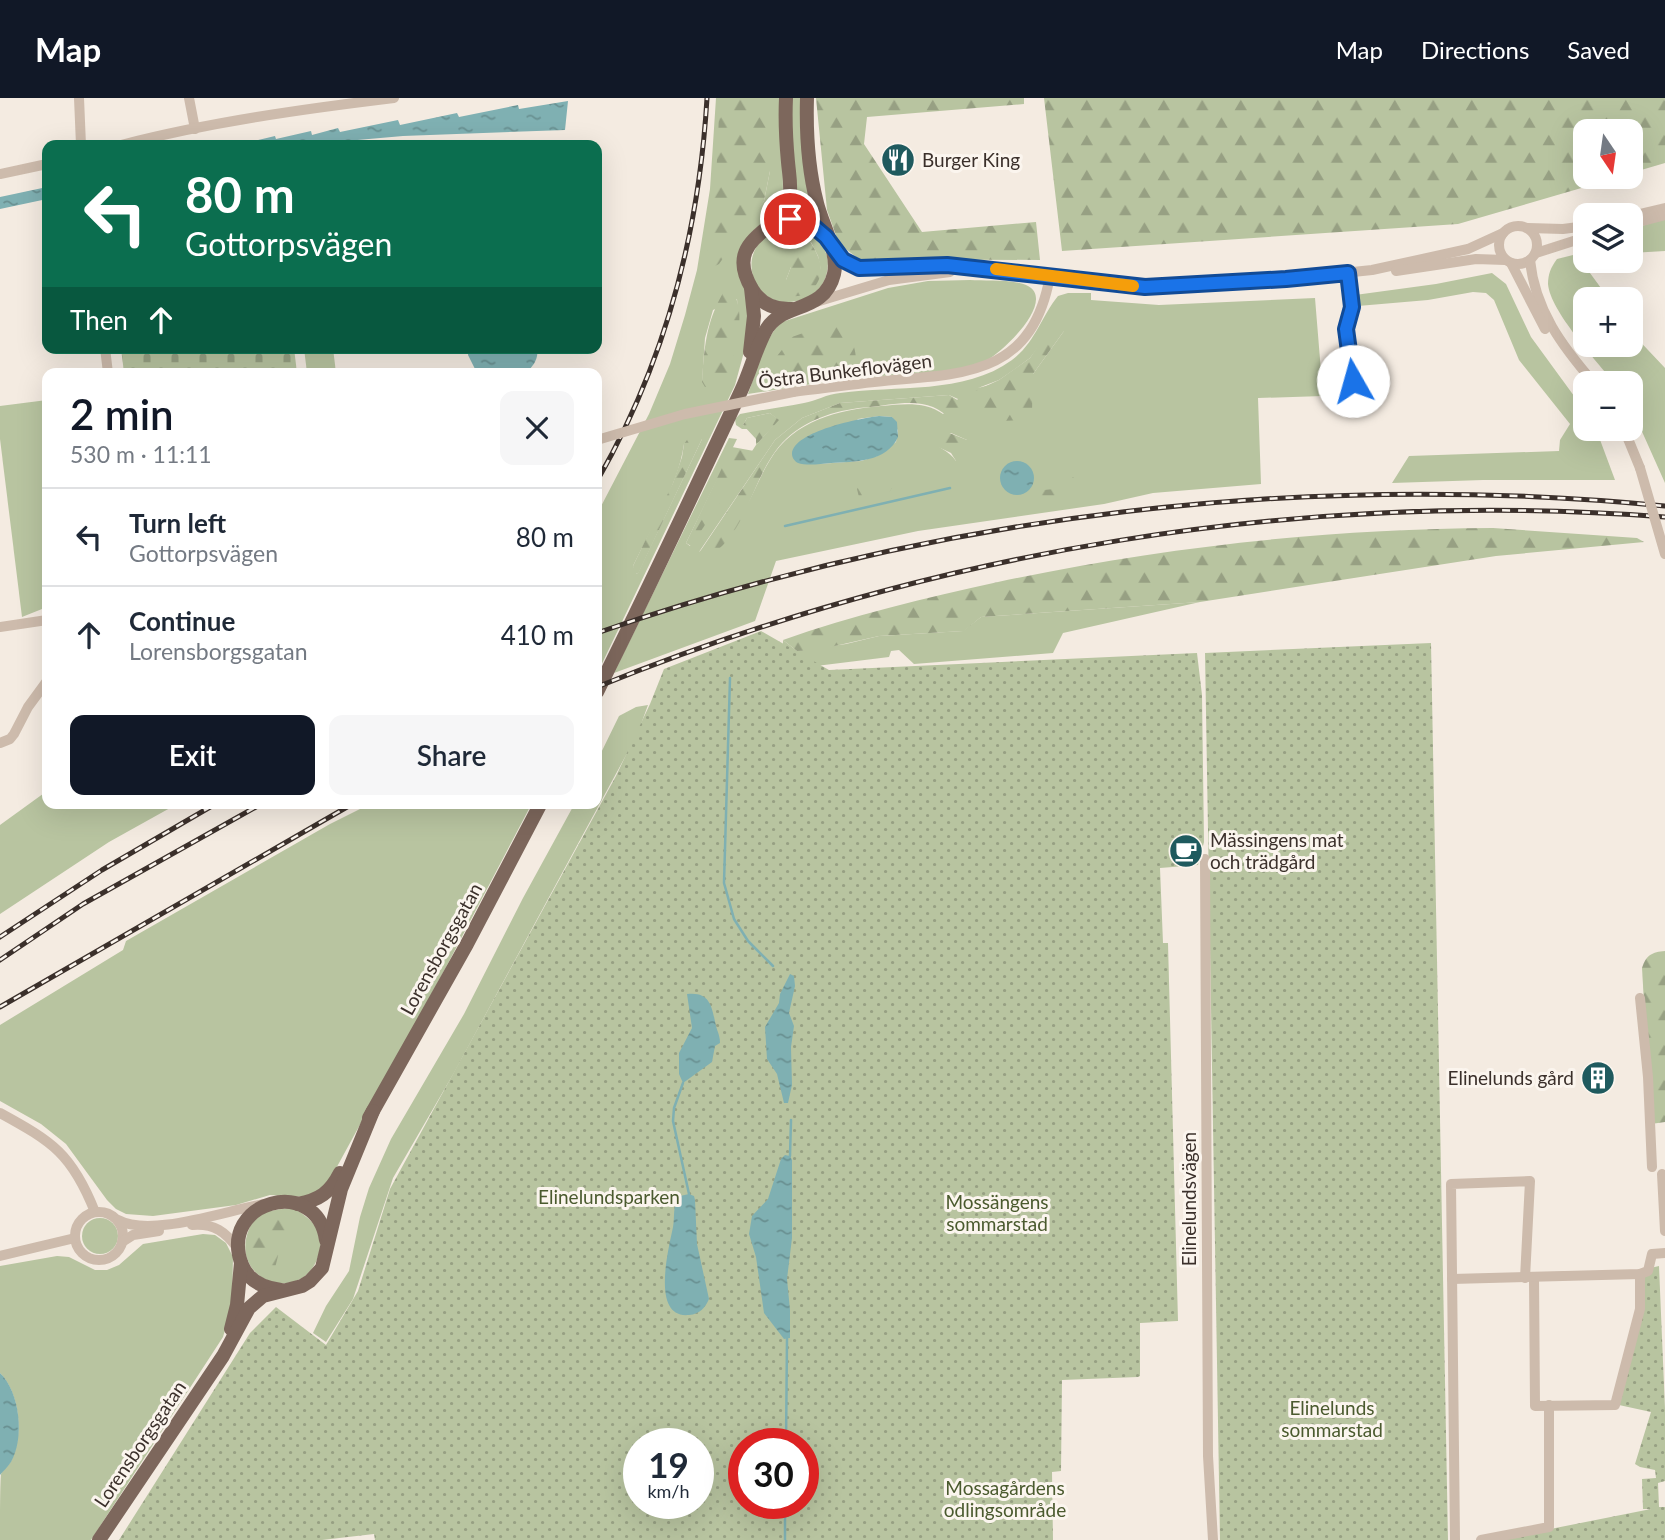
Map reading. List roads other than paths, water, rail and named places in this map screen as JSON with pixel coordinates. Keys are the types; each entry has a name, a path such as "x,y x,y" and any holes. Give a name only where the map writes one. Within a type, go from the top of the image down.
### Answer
{"main road":[{"path":"729,416 751,346 754,316 750,287 744,269 746,250 756,235 780,215 790,197 786,98"},
{"path":"602,682 729,416 768,326 776,317 815,302 828,288 835,271 835,259 817,203 812,177 808,150 807,98"},
{"path":"769,224 780,220 801,220 812,225 830,243"},
{"path":"750,287 761,300 774,308 798,309"},
{"name":"Lorensborgsgatan","path":"213,1369 234,1319 240,1256 239,1235 245,1220 267,1204 298,1204 327,1193 467,944 538,809"},
{"name":"Lorensborgsgatan","path":"99,1540 232,1341 249,1308 263,1296 302,1286 316,1275 325,1259 341,1189 373,1111"},
{"path":"298,1204 309,1209 319,1219 327,1244"},
{"path":"240,1256 250,1277 265,1287 283,1290"}],"street":[{"path":"79,98 81,140"},
{"path":"189,98 195,129"},
{"path":"296,111 297,98"},
{"path":"144,140 296,111 394,98"},
{"path":"0,174 42,165"},
{"path":"1643,213 1665,208"},
{"path":"1643,221 1665,215"},
{"path":"830,243 843,260 859,268 947,265 1109,285 1175,287 1372,270 1468,249 1514,226 1573,228"},
{"path":"1528,228 1536,239 1533,256 1535,288 1546,318 1584,371"},
{"path":"1503,233 1498,247 1539,320 1563,353 1583,371"},
{"path":"1372,270 1391,272 1476,259 1518,265 1533,256 1573,242"},
{"path":"815,302 888,280 916,275 1009,271"},
{"path":"1348,273 1352,307 1346,329 1353,381"},
{"name":"Östra Bunkeflovägen","path":"602,439 685,414 793,392 858,383 937,378 968,372 989,364 1014,349 1041,313 1050,276"},
{"path":"1630,441 1665,554"},
{"path":"0,627 42,621"},
{"path":"2,743 14,734 42,688"},
{"name":"Elinelundsvägen","path":"1205,859 1208,1456 1213,1540"},
{"path":"1640,998 1665,1231"},
{"path":"0,1113 35,1132 64,1155 84,1183 95,1212"},
{"path":"1455,1540 1451,1184 1530,1181 1529,1278 1535,1406 1615,1405 1640,1309 1640,1274"},
{"path":"240,1256 223,1231 208,1225 197,1225 133,1235 122,1242 114,1255 101,1260 84,1255 77,1246 76,1228 82,1219 95,1212 104,1213 133,1226 214,1216 267,1204"},
{"path":"118,1220 123,1231 122,1242"},
{"path":"0,1255 75,1238"},
{"path":"1452,1279 1640,1274 1648,1271 1652,1254 1665,1253"},
{"path":"1481,1540 1549,1527 1549,1405"}],"water":[{"path":"568,101 565,130 358,140 259,140 311,131 312,135 338,128 340,132 398,120 400,125 457,113 459,117 518,105 519,109"},
{"path":"42,188 42,200 0,209 0,197"},
{"path":"468,355 537,356 530,368 474,368"},
{"path":"879,416 892,417 897,422 898,437 893,445 878,456 859,461 814,464 798,463 793,458 795,446 815,432"},
{"path":"1017,461 1029,466 1034,478 1029,490 1017,495 1005,490 1000,478 1005,466"},
{"path":"790,974 794,976 795,986 789,1013 794,1026 791,1047 792,1085 788,1103 784,1103 777,1074 767,1059 765,1027 779,1003 780,994"},
{"path":"687,994 701,995 709,1002 720,1043 715,1046 712,1062 683,1083 679,1074 679,1053 692,1028"},
{"path":"785,1155 792,1160 792,1238 787,1279 790,1338 784,1339 764,1313 756,1257 749,1234 752,1216 768,1199 781,1159"},
{"path":"680,1196 694,1196 695,1200 697,1244 709,1299 702,1310 689,1315 677,1313 669,1306 665,1280 676,1203"},
{"path":"0,1373 7,1381 16,1403 19,1428 15,1452 10,1464 0,1475"}],"waterway":[{"path":"785,526 950,488"},
{"path":"730,678 724,883 734,919 748,941 773,966"},
{"path":"683,1083 674,1108 673,1121 689,1194"},
{"path":"790,1156 791,1120"},
{"path":"786,1428 787,1339"},
{"path":"785,1519 785,1540"}],"railway":[{"path":"602,472 642,390 660,344 674,296 696,198 707,98"},
{"path":"602,631 727,592 858,558 990,531 1124,512 1259,499 1394,494 1530,497 1665,506"},
{"path":"602,685 725,639 855,599 987,566 1121,540 1256,522 1392,512 1528,511 1665,517"},
{"path":"0,937 102,870 207,809"},
{"path":"0,960 83,904 252,809"},
{"path":"0,1007 344,809"}],"place":[{"name":"Burger King","path":"898,160"},
{"name":"Mässingens mat och trädgård","path":"1186,851"},
{"name":"Elinelunds gård","path":"1598,1078"}],"park label":[{"name":"Elinelundsparken","path":"609,1197"},
{"name":"Mossängens sommarstad","path":"997,1213"},
{"name":"Elinelunds sommarstad","path":"1332,1419"},
{"name":"Mossagårdens odlingsområde","path":"1005,1499"}]}
